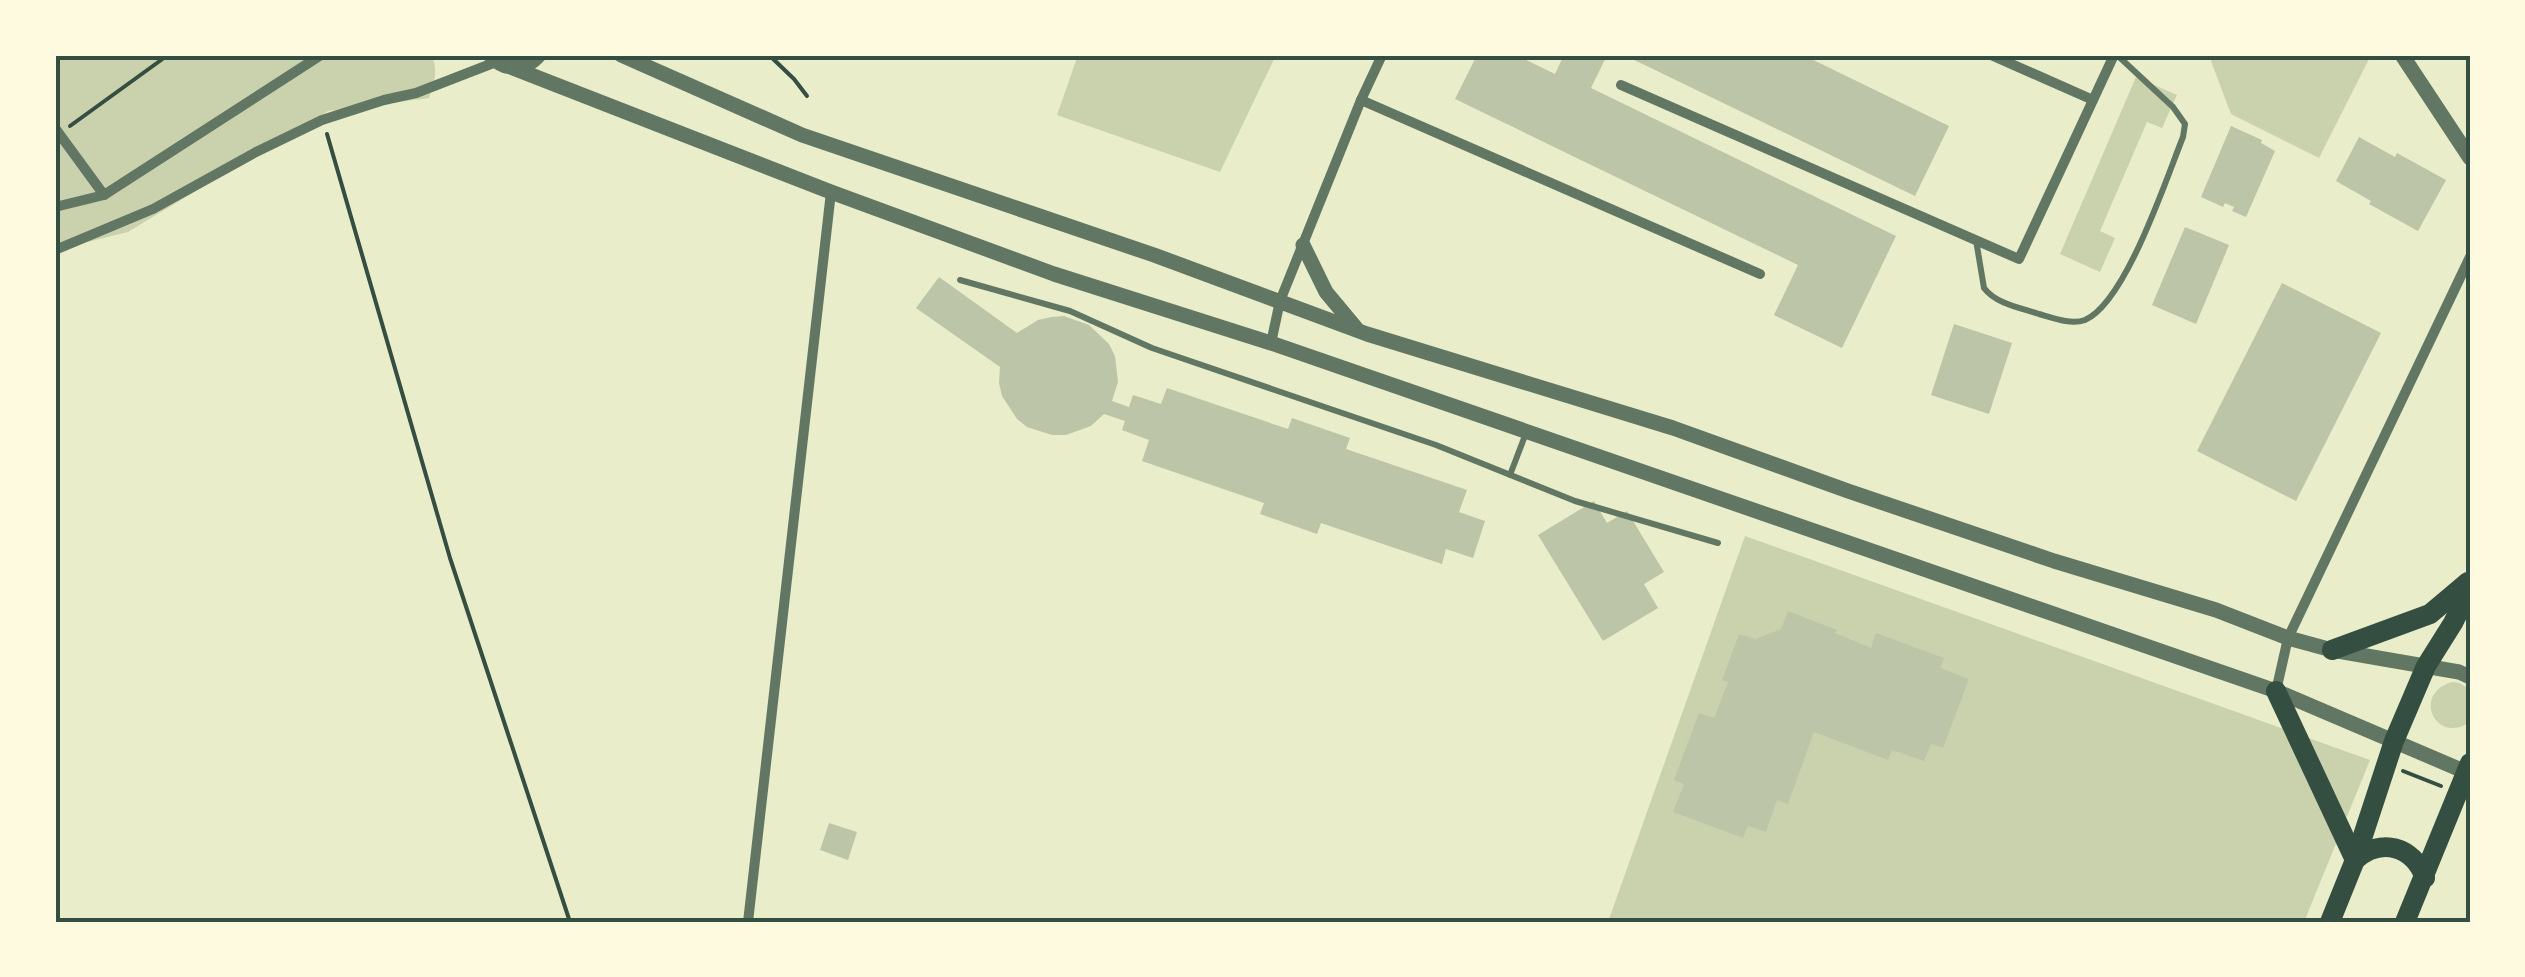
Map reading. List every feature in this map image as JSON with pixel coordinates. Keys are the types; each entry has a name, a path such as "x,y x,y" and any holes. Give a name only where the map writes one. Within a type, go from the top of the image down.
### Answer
{"main road":[{"path":"2332,650 2430,614 2470,581"},
{"path":"2330,922 2394,741 2426,666 2470,589"},
{"path":"2276,691 2355,860"},
{"path":"2405,922 2468,768"},
{"path":"2355,860 2373,848 2395,848 2414,858 2425,878"}],"street":[{"path":"55,208 104,195 321,55"},
{"path":"513,68 531,64 539,55"},
{"path":"621,55 802,135 1154,255 1358,330 1673,428 1848,492 2216,610 2288,638 2470,677"},
{"path":"1270,342 1280,301 1382,55"},
{"path":"1991,55 2094,100"},
{"path":"1621,85 2020,259 2116,55"},
{"path":"2402,55 2470,158"},
{"path":"55,250 153,209 322,120 416,93 493,58 831,192 1054,274 1270,342 2276,691 2468,768"},
{"path":"1362,100 1760,274"},
{"path":"57,131 104,195"},
{"path":"748,922 831,192"},
{"path":"1303,245 1326,292 1358,330"},
{"path":"2276,691 2288,638 2470,257"}],"lane":[{"path":"1976,240 1988,294 2057,320 2076,322 2102,307 2135,254 2185,124 2116,55"},
{"path":"960,280 1070,311 1152,348 1436,445 1575,501 1718,543"},
{"path":"1510,475 1527,432"}],"path":[{"path":"57,131 168,55"},
{"path":"769,55 808,96"},
{"path":"322,120 450,558 570,922"},
{"path":"2386,765 2460,793"}],"green space":[{"path":"55,55 431,55 435,71 429,98 328,111 128,232 55,250"},
{"path":"1078,55 1276,55 1220,172 1057,115"},
{"path":"2214,55 2370,57 2319,158 2231,114 2211,61"},
{"path":"2136,77 2177,95 2162,128 2147,122 2100,231 2115,238 2100,272 2060,254"},
{"path":"1745,536 2370,760 2304,922 1608,922"},
{"path":"2453,682 2470,689 2470,722 2457,728 2438,723 2431,705 2440,688"}],"building":[{"path":"1477,55 1516,55 1555,74 1564,55 1607,55 1591,88 1896,236 1842,348 1774,315 1798,265 1455,99"},
{"path":"1624,55 1803,55 1949,126 1915,196"},
{"path":"2231,126 2262,140 2275,151 2246,217 2225,203 2223,207 2201,197"},
{"path":"2359,137 2446,180 2418,231 2336,181"},
{"path":"2185,227 2229,245 2196,324 2152,305"},
{"path":"939,277 1017,333 1051,317 1064,316 1089,325 1109,344 1115,356 1118,382 1112,401 1129,407 1133,395 1161,404 1167,388 1288,429 1292,418 1350,438 1346,449 1467,490 1459,512 1485,521 1473,558 1446,549 1442,564 1321,523 1317,534 1260,514 1264,503 1142,461 1149,440 1122,430 1125,421 1104,414 1091,426 1066,435 1027,427 1002,396 1000,367 916,308"},
{"path":"2282,283 2381,333 2296,501 2197,451"},
{"path":"1954,324 2012,343 1989,414 1931,395"},
{"path":"1594,501 1607,523 1627,511 1664,572 1644,584 1658,608 1603,641 1538,535"},
{"path":"1788,611 1871,648 1876,633 1944,658 1940,668 1969,679 1943,748 1931,744 1924,761 1892,750 1888,760 1814,732 1788,804 1777,800 1766,832 1748,826 1743,838 1673,812 1684,784 1674,780 1699,713 1714,718 1728,682 1722,680 1739,634 1755,639 1781,629"},
{"path":"829,823 857,832 848,860 820,850"}]}
